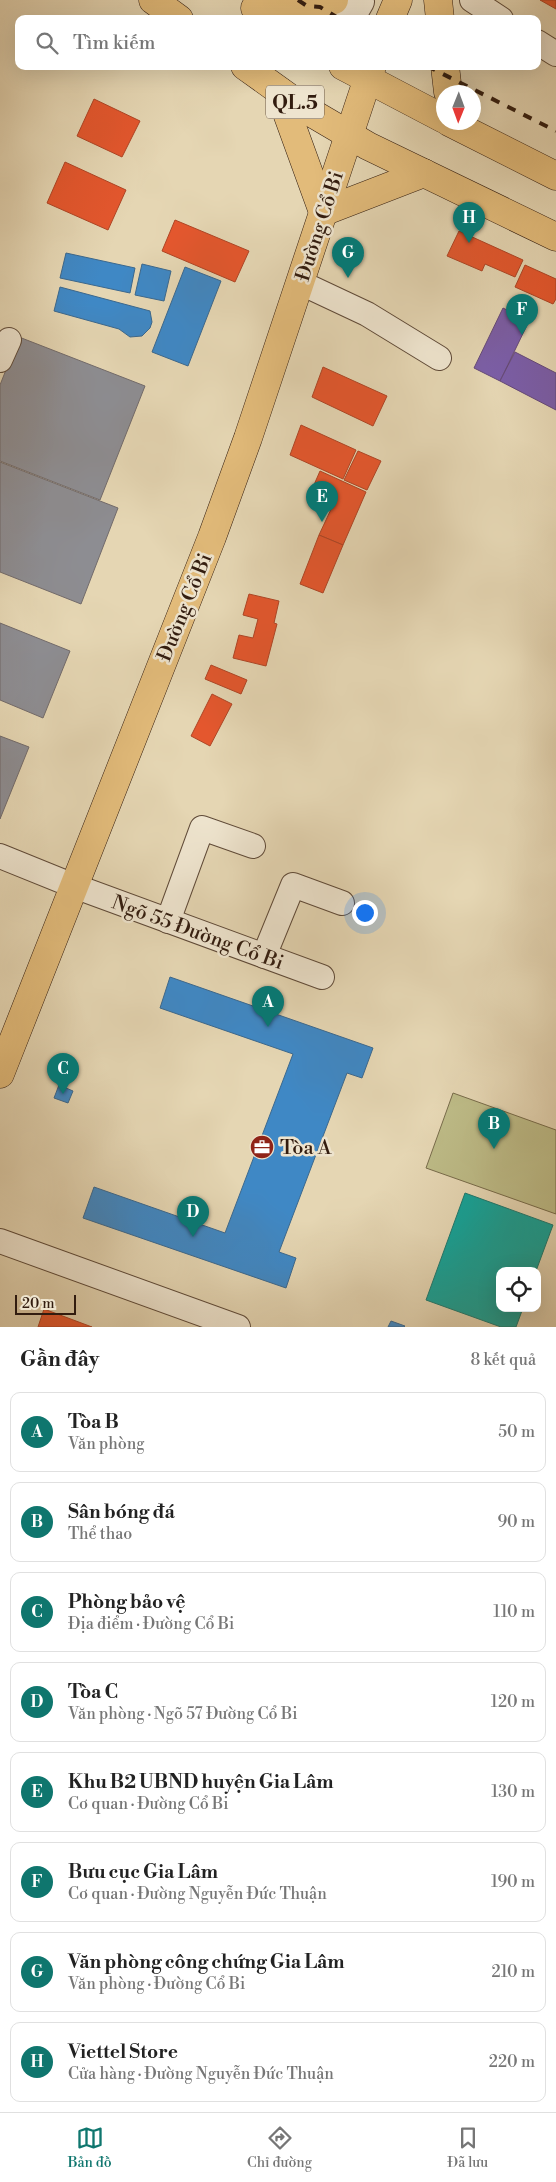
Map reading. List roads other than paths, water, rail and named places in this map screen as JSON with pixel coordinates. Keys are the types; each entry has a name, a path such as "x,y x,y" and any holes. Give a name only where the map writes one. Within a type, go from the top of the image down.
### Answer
{"main road":[{"path":"153,0 174,15"},
{"path":"392,15 398,0"},
{"path":"438,0 440,15"},
{"path":"256,9 307,6 344,8"},
{"name":"QL.5","path":"251,70 348,134 424,173 556,236"},
{"path":"445,70 447,85"},
{"name":"QL.5","path":"369,73 436,114"},
{"name":"Đường Cổ Bi","path":"0,1074 212,537 248,438 369,73"},
{"path":"280,91 323,212 424,173"},
{"name":"QL.5","path":"465,130 556,176"}],"street":[{"path":"472,0 495,15"},
{"path":"541,45 556,54"},
{"path":"300,283 367,314 439,358"},
{"path":"168,921 202,828 254,846"},
{"name":"Ngõ 55 Đường Cổ Bi","path":"0,856 74,886 322,977"},
{"path":"264,956 293,884 342,904"},
{"path":"0,1241 238,1327"}],"railway":[{"path":"298,0 307,6 320,7 333,15"},
{"path":"435,70 556,131"}],"place":[{"name":"Viettel Store","path":"469,243"},
{"name":"Văn phòng công chứng Gia Lâm","path":"348,278"},
{"name":"Bưu cục Gia Lâm","path":"522,335"},
{"name":"Khu B2 UBND huyện Gia Lâm","path":"322,522"},
{"name":"Tòa B","path":"268,1027"},
{"name":"Phòng bảo vệ","path":"63,1094"},
{"name":"Tòa A","path":"262,1147"},
{"name":"Sân bóng đá","path":"494,1149"},
{"name":"Tòa C","path":"193,1237"}]}
